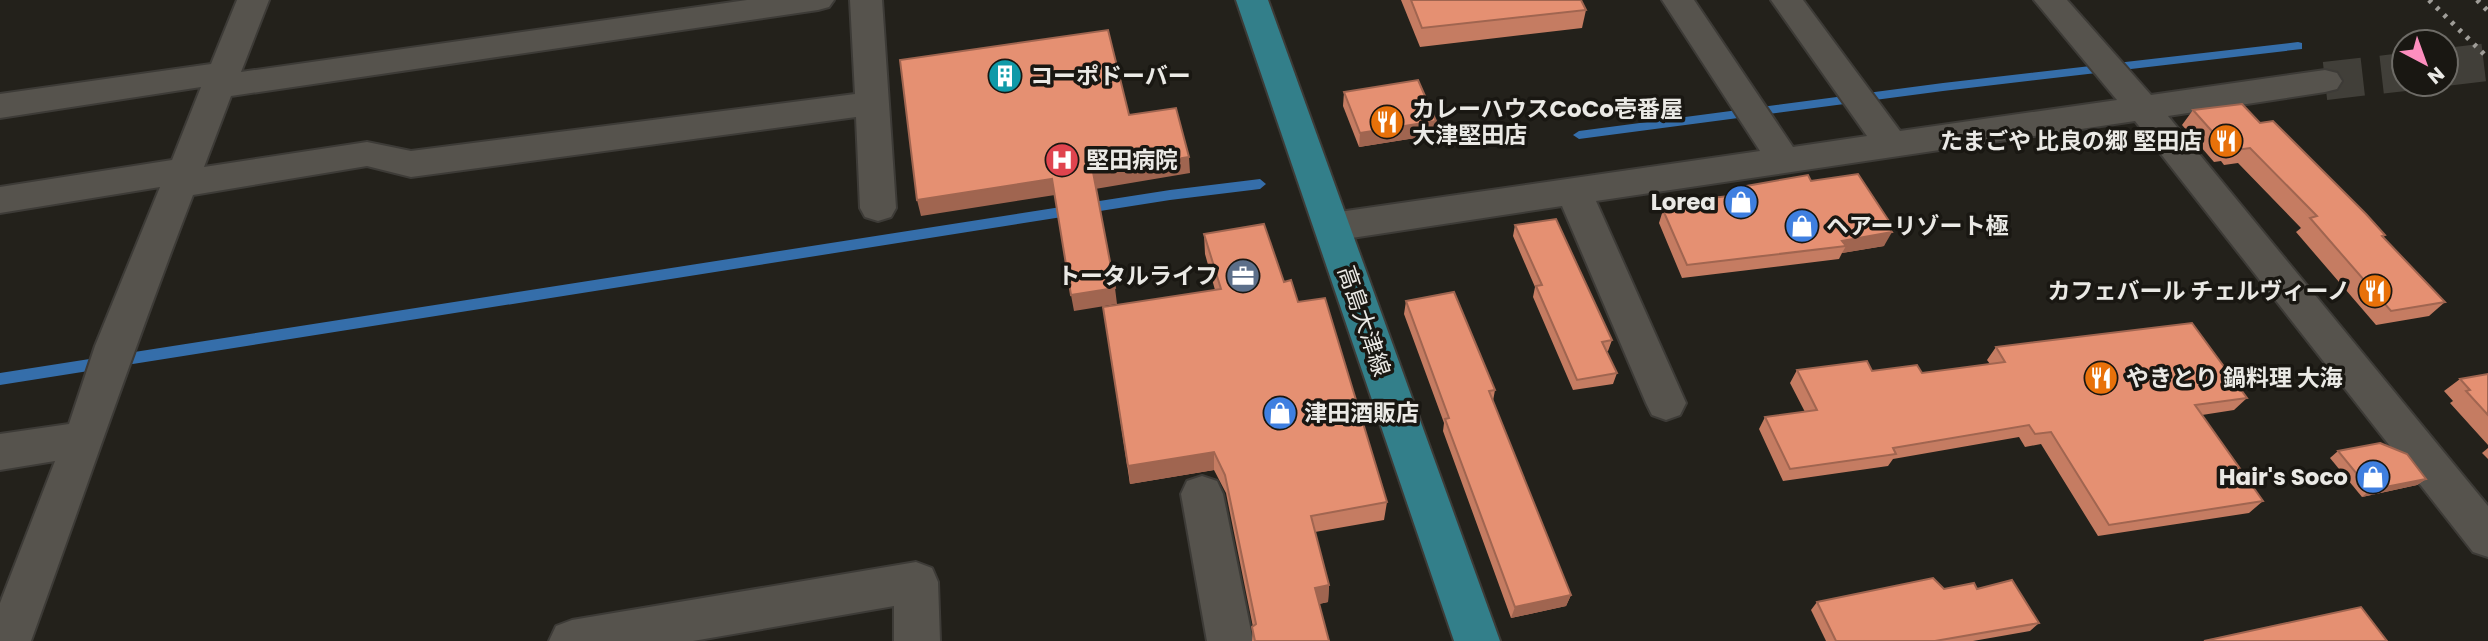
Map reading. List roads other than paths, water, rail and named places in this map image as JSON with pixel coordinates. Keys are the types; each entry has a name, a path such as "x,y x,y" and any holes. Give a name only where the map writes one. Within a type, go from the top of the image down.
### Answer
{"main road":[{"name":"高島大津線","path":"1252,0 1477,641"}],"street":[{"path":"8,641 84,439 115,346 253,0"},
{"path":"0,106 221,80 818,0"},
{"path":"866,0 878,208"},
{"path":"1678,0 1784,161"},
{"path":"1787,0 1892,145"},
{"path":"2050,0 2143,108 2488,538"},
{"path":"1332,227 2325,81"},
{"path":"0,200 366,154 411,164 872,103"},
{"path":"1574,192 1666,403"},
{"path":"0,452 84,439"},
{"path":"1202,494 1230,641"},
{"path":"572,641 916,582 917,641"}],"waterway":[{"path":"1579,135 1943,87 2298,46"},
{"path":"0,379 1170,195 1260,184"}],"tunnel":[{"path":"2460,65 2488,62"},
{"path":"2325,81 2390,74"}],"railway":[{"path":"2429,0 2488,58"},
{"path":"2477,0 2488,11"}],"place":[{"name":"コーポドーバー","path":"1005,76"},
{"name":"カレーハウスCoCo壱番屋 大津堅田店","path":"1387,122"},
{"name":"たまごや 比良の郷 堅田店","path":"2226,141"},
{"name":"堅田病院","path":"1062,160"},
{"name":"Lorea","path":"1741,202"},
{"name":"ヘアーリゾート極","path":"1802,226"},
{"name":"トータルライフ","path":"1243,276"},
{"name":"カフェバール チェルヴィーノ","path":"2375,291"},
{"name":"やきとり 鍋料理 大海","path":"2101,378"},
{"name":"津田酒販店","path":"1280,413"},
{"name":"Hair's Soco","path":"2373,477"}]}
